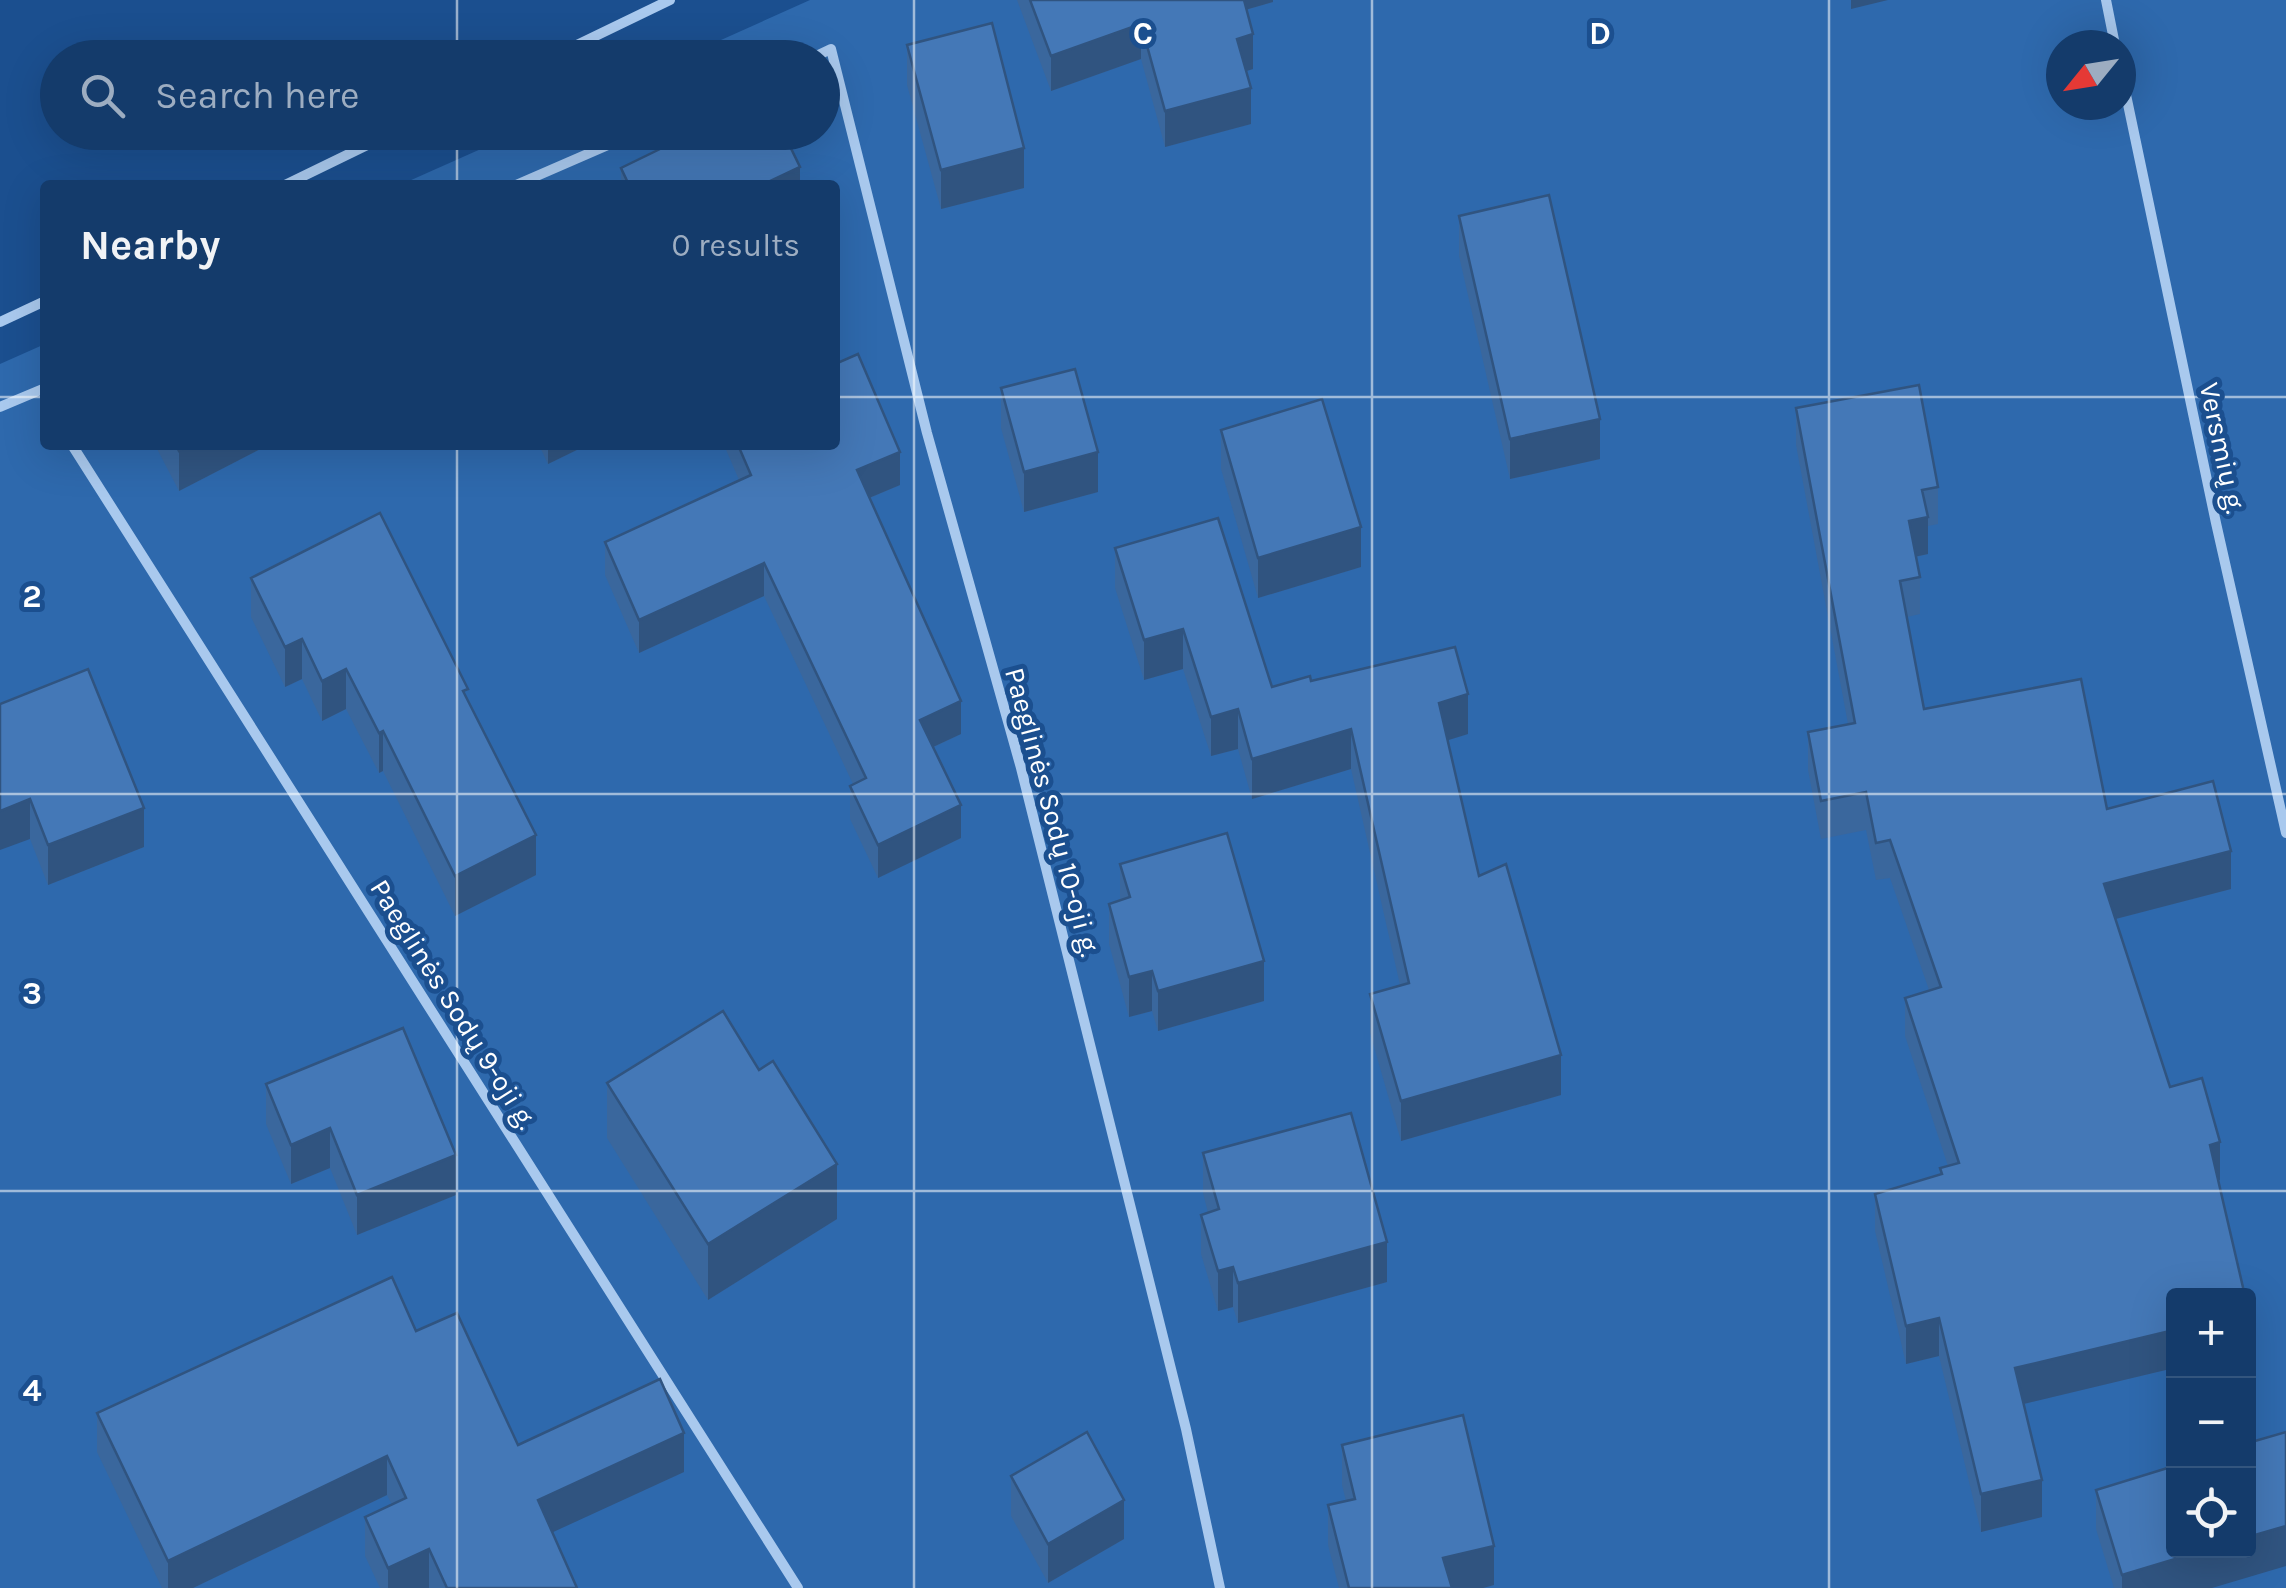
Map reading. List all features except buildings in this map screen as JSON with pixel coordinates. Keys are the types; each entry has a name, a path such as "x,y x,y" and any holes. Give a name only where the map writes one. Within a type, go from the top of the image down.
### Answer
{"street":[{"path":"587,40 670,0"},
{"path":"2106,0 2113,30"},
{"name":"Paeglinės Sodų 10-oji g.","path":"840,86 928,433 1026,787 1186,1429 1220,1588"},
{"name":"Versmių g.","path":"2131,120 2286,833"},
{"path":"295,180 357,150"},
{"path":"528,180 597,150"},
{"path":"0,322 40,303"},
{"path":"0,407 40,389"},
{"name":"Paeglinės Sodų 9-oji g.","path":"75,450 798,1588"}],"shaded area":[{"path":"810,0 2286,0 2286,1588 0,1588 0,364 40,346 40,450 840,450 840,180 411,180 479,150 840,150 840,40 721,40"}]}
